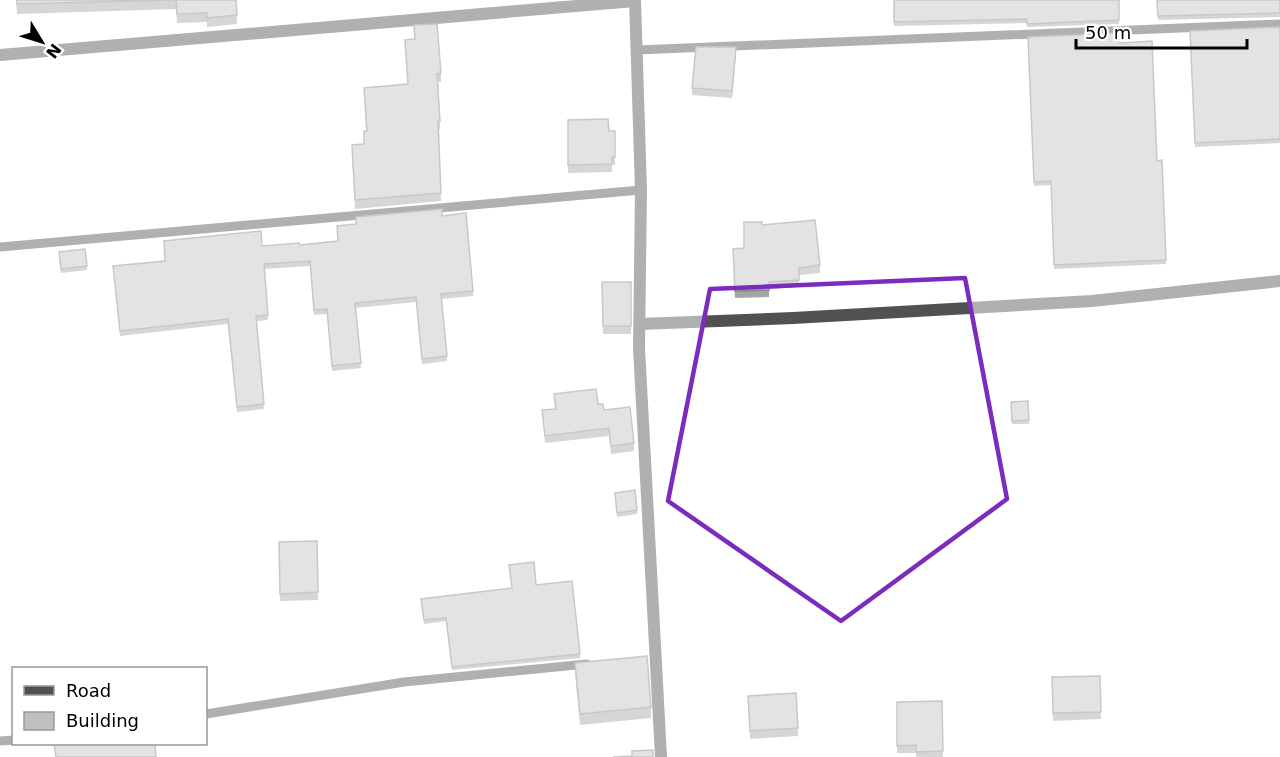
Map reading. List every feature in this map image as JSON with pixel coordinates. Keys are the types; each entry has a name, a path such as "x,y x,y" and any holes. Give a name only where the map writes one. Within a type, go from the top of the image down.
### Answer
{"street":[{"path":"0,55 635,1 641,190 640,372 649,658 661,757"},
{"path":"640,324 1092,301 1280,281"}],"lane":[{"path":"637,50 1280,24"},
{"path":"0,247 641,190"},
{"path":"207,714 404,682 595,663"}],"highlighted area":[{"path":"965,278 1007,499 841,621 668,501 710,289"}],"building":[{"path":"17,0 174,0 17,4"},
{"path":"176,0 236,0 237,15 207,18 207,13 177,14"},
{"path":"894,0 1119,0 1119,20 1027,24 1027,19 894,22"},
{"path":"1157,0 1280,0 1280,13 1158,16"},
{"path":"437,24 441,73 437,74 441,193 355,200 352,145 364,144 364,131 367,131 364,88 408,84 405,40 415,39 414,25"},
{"path":"1280,27 1280,139 1195,143 1190,31"},
{"path":"1120,33 1120,43 1152,41 1157,161 1162,160 1166,260 1054,265 1051,181 1034,182 1028,37"},
{"path":"696,47 736,47 732,91 692,88"},
{"path":"608,119 609,131 615,131 615,157 612,157 612,164 568,165 568,120"},
{"path":"442,209 442,216 466,213 473,291 441,294 447,356 422,359 416,297 355,303 361,363 332,366 327,309 314,310 310,261 264,264 268,315 256,316 264,404 237,407 228,319 120,331 113,266 165,261 164,241 261,231 262,246 338,241 337,226 356,224 356,217"},
{"path":"815,220 820,265 799,268 799,280 769,282 769,290 735,291 733,249 744,248 744,222 762,222 762,225"},
{"path":"85,249 87,266 61,269 59,252"},
{"path":"602,282 631,282 631,326 603,326"},
{"path":"596,389 598,404 603,404 604,410 630,407 634,443 611,446 609,428 545,436 542,410 556,409 554,394"},
{"path":"1028,401 1029,420 1012,421 1011,402"},
{"path":"635,490 637,510 617,513 615,493"},
{"path":"317,541 318,592 280,594 279,542"},
{"path":"534,562 536,585 572,581 580,654 452,667 446,618 424,620 421,599 512,588 509,565"},
{"path":"647,656 651,707 580,714 575,663"},
{"path":"1100,676 1101,712 1053,713 1052,677"},
{"path":"796,693 798,728 750,731 748,696"},
{"path":"942,701 943,751 916,752 916,745 897,746 897,702"},
{"path":"54,745 155,745 156,757 56,757"},
{"path":"653,750 653,757 613,757 632,756 632,751"}]}
